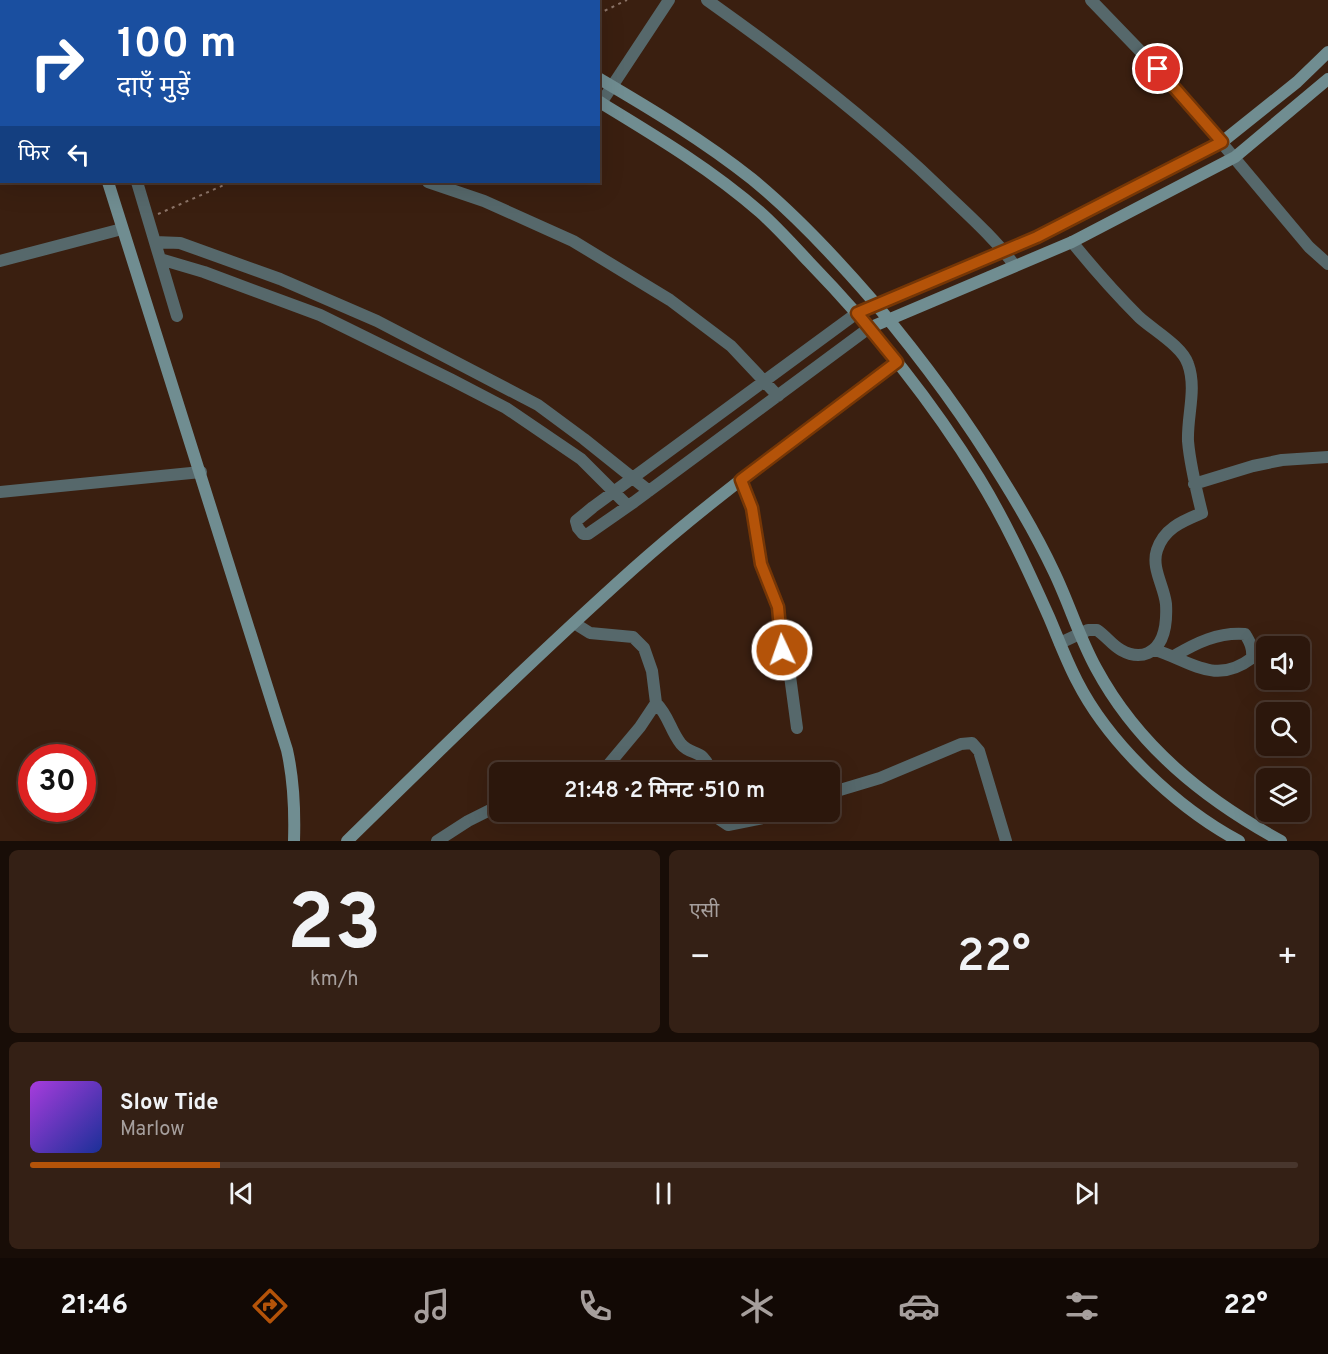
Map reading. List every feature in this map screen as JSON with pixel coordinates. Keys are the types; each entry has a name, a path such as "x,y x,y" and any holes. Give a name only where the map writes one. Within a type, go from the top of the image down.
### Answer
{"street":[{"path":"669,0 600,102 694,162 759,210 857,313 914,384 978,478 1026,567 1078,683 1094,708 1119,742 1159,785 1184,806 1238,841"},
{"path":"707,0 824,85 868,122 912,160 1004,251 1015,266"},
{"path":"1091,0 1166,78 1309,247 1328,264"},
{"path":"1328,52 1297,82 1222,142 1037,237 857,313 613,492 576,521 578,528 583,534 588,534 869,328 1072,242 1235,157 1328,79"},
{"path":"600,79 650,108 751,178 828,249 933,375 1004,480 1054,573 1097,670 1111,693 1162,757 1226,809 1281,841"},
{"path":"108,183 287,750 294,781 296,804 294,841"},
{"path":"137,183 177,316"},
{"path":"431,183 484,201 573,242 670,300 730,346 778,396"},
{"path":"0,261 122,229"},
{"path":"155,242 180,243 280,279 377,321 538,405 649,491"},
{"path":"1060,643 1088,630 1096,630 1120,650 1132,655 1143,655 1155,650 1160,644 1163,633 1166,604 1156,564 1157,550 1167,532 1179,522 1202,513 1194,484 1188,440 1192,388 1187,361 1179,350 1140,317 1072,242"},
{"path":"160,259 204,272 320,315 506,408 581,459 628,506"},
{"path":"347,841 480,712 634,568 741,480 897,362"},
{"path":"1194,484 1253,466 1282,460 1328,457"},
{"path":"0,492 201,472"},
{"path":"741,480 752,508 761,564 778,607 782,650 790,676 797,728"},
{"path":"574,623 590,633 627,636 639,642 644,648 652,672 656,703 667,715 683,747 700,754 705,762"},
{"path":"1155,650 1211,671 1232,669 1252,658 1253,652 1245,634 1232,633 1209,638 1174,656"},
{"path":"611,762 640,728 656,703"},
{"path":"840,790 880,778 961,744 972,743 979,751 1006,841"},
{"path":"438,841 468,821 489,811"},
{"path":"724,822 728,825 743,822"}],"path":[{"path":"600,13 627,0"},
{"path":"148,218 229,183"}],"route":[{"path":"782,650 778,607 761,564 752,508 741,480 897,362 857,313 1037,237 1222,142 1158,69"}]}
